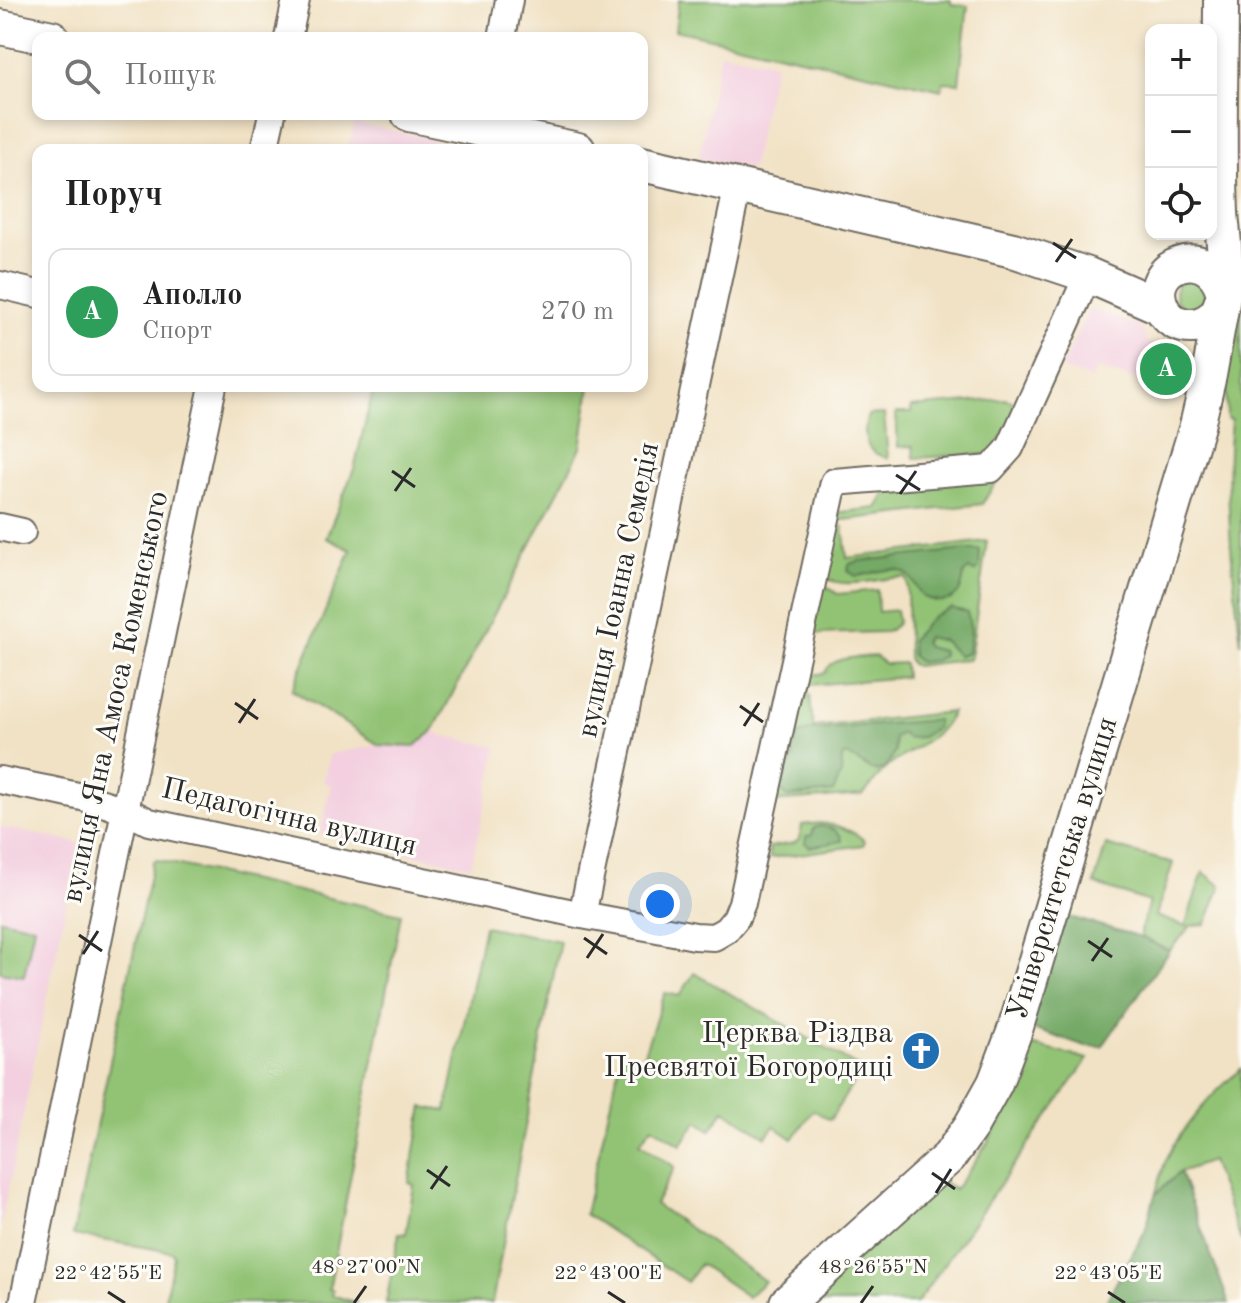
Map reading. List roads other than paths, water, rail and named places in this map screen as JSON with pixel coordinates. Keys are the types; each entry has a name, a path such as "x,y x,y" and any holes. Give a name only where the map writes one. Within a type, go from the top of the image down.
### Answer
{"main road":[{"name":"Університетська вулиця","path":"1216,168 1221,0"},
{"path":"0,27 32,34"},
{"path":"486,122 558,144"},
{"path":"648,165 1013,250 1088,275 1189,327 1209,321 1222,297 1220,280 1204,265 1177,266 1147,279 1088,275"},
{"name":"Університетська вулиця","path":"787,1303 949,1157 995,1083 1015,1030 1197,426 1222,297 1225,266 1217,238"},
{"path":"1202,240 1159,286 1170,316 1192,334 1212,361"}],"street":[{"path":"289,32 296,0"},
{"path":"503,32 509,0"},
{"path":"265,144 271,120"},
{"name":"вулиця Іоанна Семедія","path":"574,913 738,185"},
{"path":"574,913 714,937 726,930 736,918 742,903 834,482 991,469 1010,448 1088,275"},
{"path":"0,285 32,293"},
{"name":"вулиця Яна Амоса Коменського","path":"23,1303 212,392"},
{"name":"Педагогічна вулиця","path":"0,780 96,800 125,809 149,822 574,913"}],"place":[{"name":"Аполло","path":"1166,369"},
{"name":"Церква Різдва Пресвятої Богородиці","path":"921,1051"}]}
